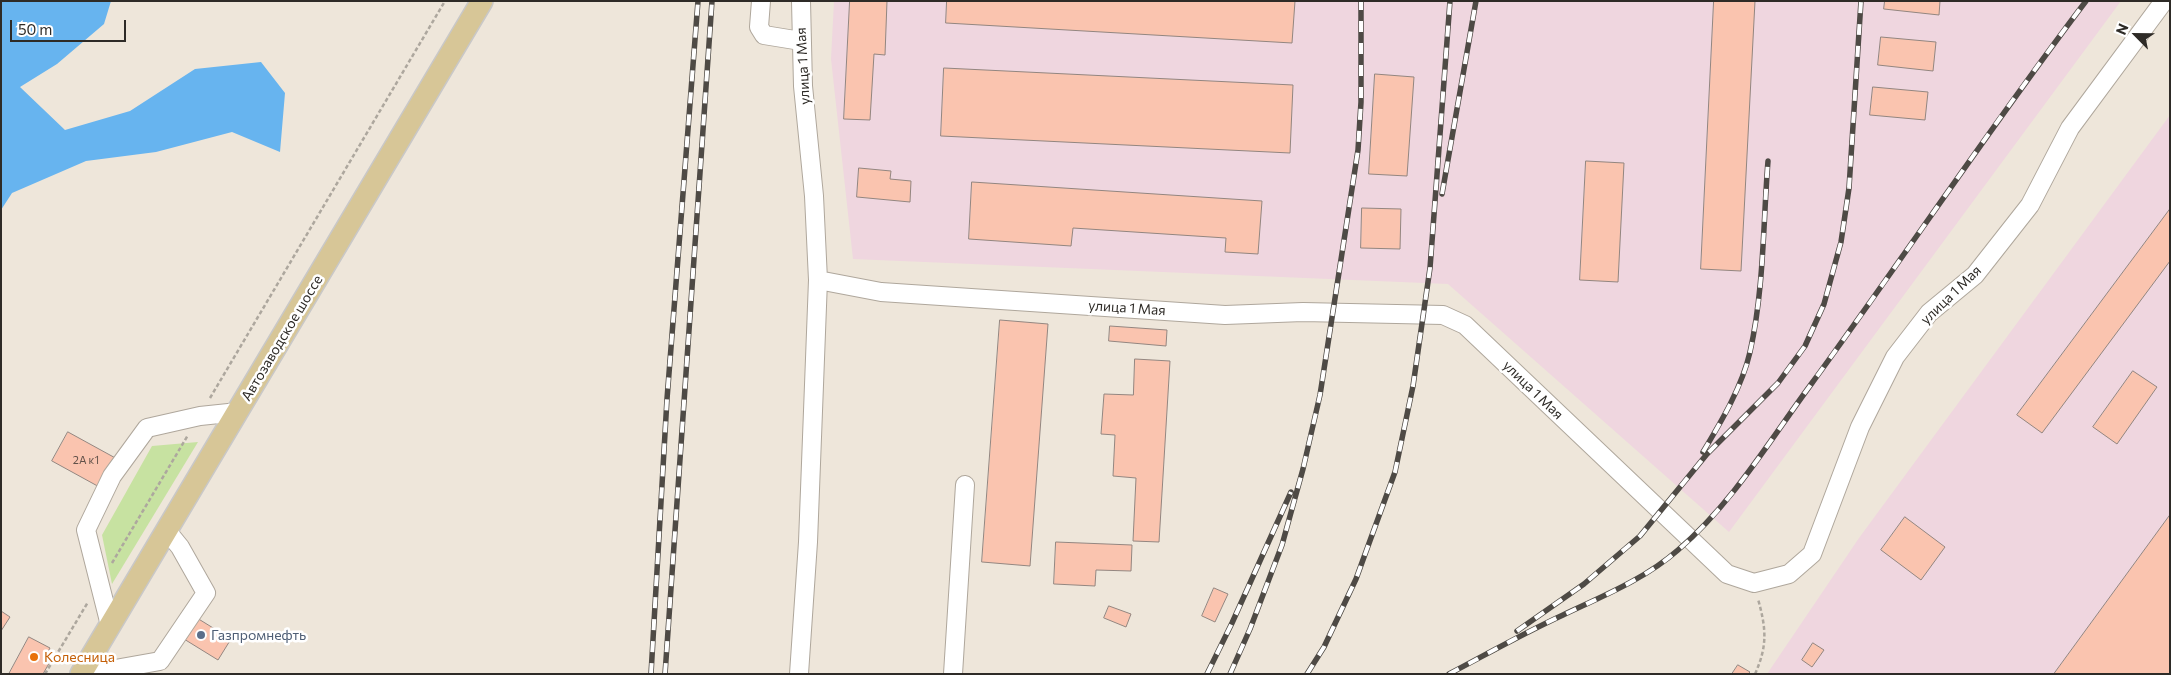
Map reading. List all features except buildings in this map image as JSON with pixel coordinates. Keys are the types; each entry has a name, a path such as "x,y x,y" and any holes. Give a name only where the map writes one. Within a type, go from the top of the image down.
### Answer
{"main road":[{"name":"Автозаводское шоссе","path":"81,674 482,1"}],"street":[{"path":"760,1 759,27 764,35 801,41"},
{"name":"улица 1 Мая","path":"801,1 803,86 814,196 818,280 881,292 1225,315 1304,312 1443,315 1465,325 1727,574 1754,583 1789,574 1812,554 1860,427 1895,357 1929,313 1975,275 2030,204 2070,128 2164,1"},
{"path":"799,674 808,542 818,280"},
{"path":"110,625 86,530 112,476 147,428 200,416 238,412"},
{"path":"953,674 965,485"},
{"path":"88,674 160,662 206,593 180,547 167,531"}],"path":[{"path":"45,674 445,1"},
{"path":"1754,583 1765,625 1762,658 1755,674"}],"shaded area":[{"path":"834,1 2121,1 1729,532 1448,284 853,259 831,59"},
{"path":"2170,115 2170,674 1767,674 1859,538"}],"green space":[{"path":"198,442 112,584 102,535 152,446"}],"water":[{"path":"1,1 111,1 104,24 57,64 20,87 65,130 130,111 195,69 261,62 285,93 280,152 232,132 156,152 86,161 12,193 1,210"}],"railway":[{"path":"651,674 667,399 698,1"},
{"path":"665,674 712,1"},
{"path":"1230,674 1250,629 1282,545 1303,469 1320,395 1358,150 1361,102 1361,1"},
{"path":"1307,674 1324,647 1356,579 1395,472 1413,386 1430,268 1450,1"},
{"path":"1442,194 1476,1"},
{"path":"1517,631 1584,584 1640,536 1707,454 1778,383 1805,346 1824,304 1841,242 1849,188 1861,1"},
{"path":"1449,674 1652,570 1678,550 1716,513 1750,471 2016,96 2086,1"},
{"path":"1703,452 1736,391 1750,352 1761,281 1768,161"},
{"path":"1207,674 1291,492"}],"place":[{"name":"Газпромнефть","path":"201,635"},
{"name":"Колесница","path":"34,657"}]}
